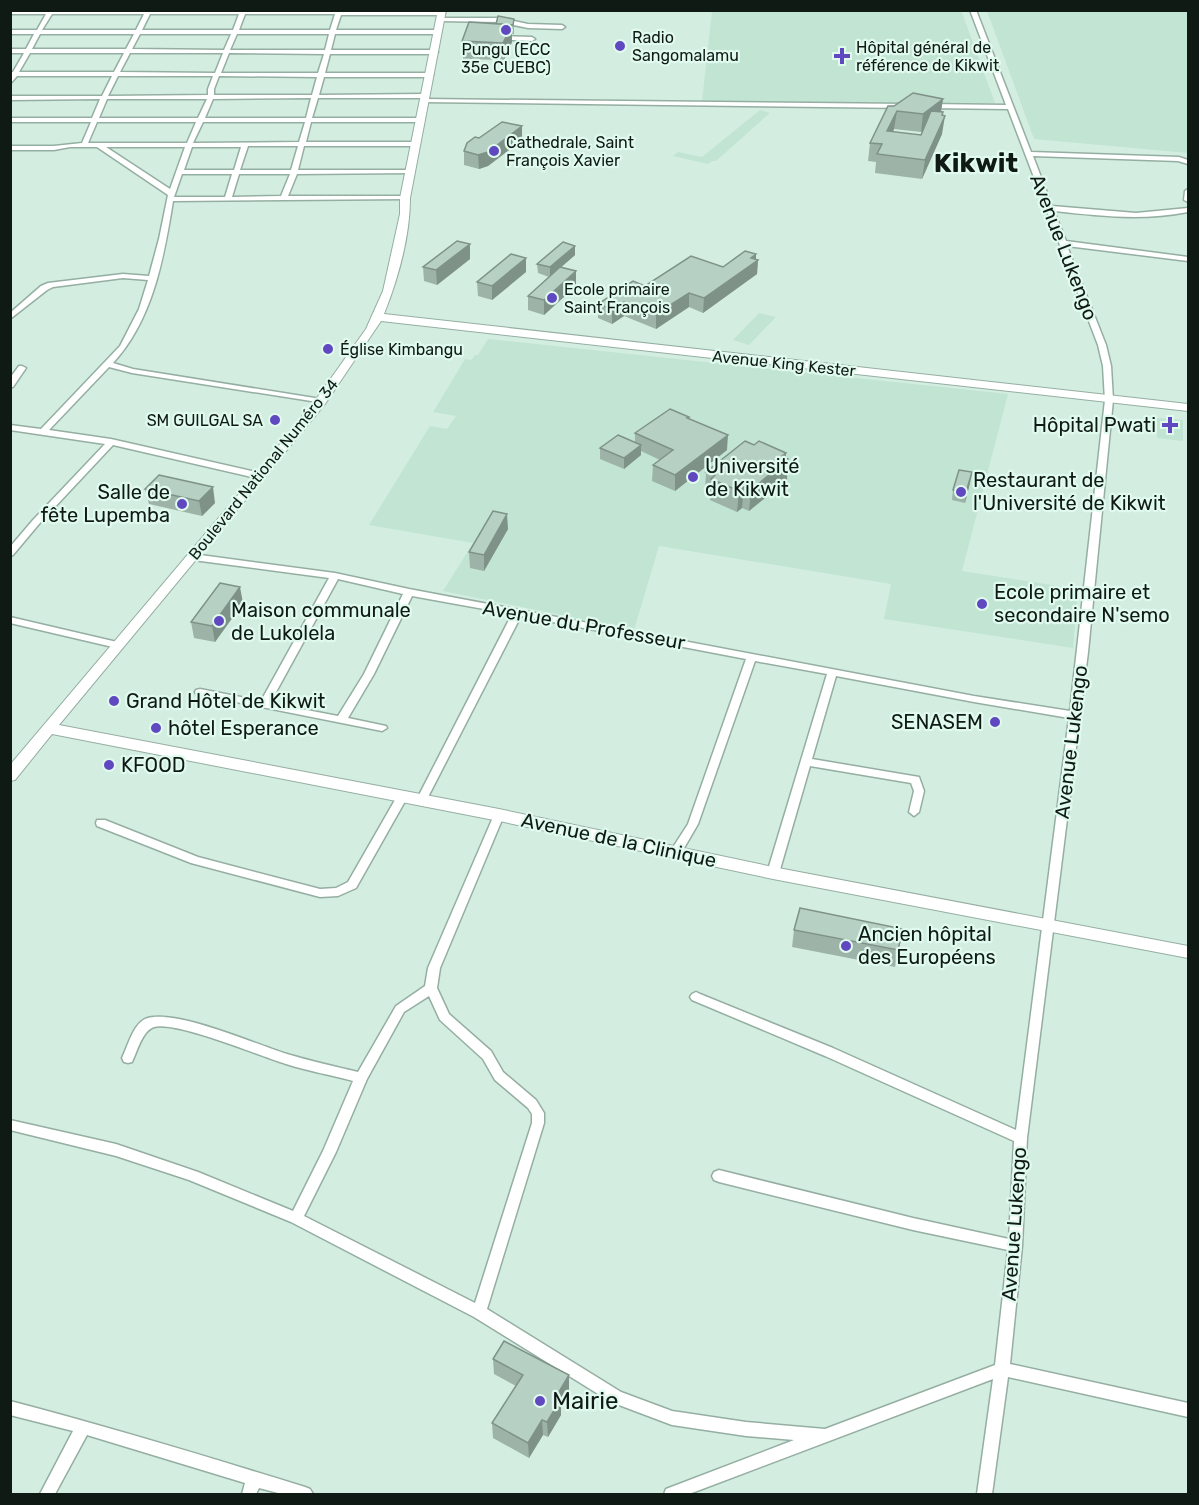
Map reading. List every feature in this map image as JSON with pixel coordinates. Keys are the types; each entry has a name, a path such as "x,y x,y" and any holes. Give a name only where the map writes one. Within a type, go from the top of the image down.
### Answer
{"street":[{"name":"Avenue Lukengo","path":"973,10 1102,345 1107,366 1109,400 1049,925 1021,1138 1015,1246 1002,1369 984,1494"},
{"path":"10,82 51,11"},
{"path":"84,144 104,98 148,11"},
{"path":"42,433 123,347 143,309 171,196 243,11"},
{"path":"284,198 294,172 339,11"},
{"path":"10,12 339,11 441,15 461,20 499,20 528,26 562,27"},
{"name":"Boulevard National Numéro 34","path":"12,772 260,476 321,400 379,317 388,291 405,214 405,198 441,15"},
{"path":"461,20 481,31"},
{"path":"10,32 438,32"},
{"path":"489,35 532,39"},
{"path":"10,51 435,52"},
{"path":"13,74 430,75"},
{"path":"10,98 314,98 1011,107"},
{"path":"10,120 421,120"},
{"path":"10,148 84,144 416,144"},
{"path":"98,145 171,196 405,198"},
{"path":"228,198 245,145"},
{"path":"1029,154 1179,159 1188,162"},
{"path":"181,172 411,172"},
{"path":"1188,191 1188,200"},
{"path":"1049,208 1123,216 1150,216 1188,210"},
{"path":"1062,243 1188,259"},
{"path":"10,317 44,288 51,285 123,276 152,278"},
{"name":"Avenue King Kester","path":"379,317 1188,408"},
{"path":"109,364 132,371 321,400"},
{"path":"10,368 22,368 10,385"},
{"path":"10,427 111,442 260,476"},
{"path":"10,553 111,442"},
{"name":"Avenue du Professeur","path":"193,557 335,576 974,699 1074,715"},
{"path":"264,705 335,576"},
{"path":"341,720 369,674 409,592"},
{"path":"422,800 518,612"},
{"path":"10,620 117,645"},
{"path":"676,852 693,824 752,656"},
{"path":"773,873 833,671"},
{"path":"200,692 382,728"},
{"name":"Avenue de la Clinique","path":"49,728 499,815 773,873 1188,952"},
{"path":"806,761 915,780 919,791 914,812"},
{"path":"101,823 195,860 320,893 338,892 352,885 402,796"},
{"path":"479,1312 538,1123 538,1113 532,1104 499,1076 487,1055 444,1017 430,988 434,968 499,815"},
{"path":"296,1218 329,1152 361,1078 400,1009 430,988"},
{"path":"696,997 819,1048 1021,1138"},
{"path":"128,1058 144,1027 150,1023 165,1022 201,1031 286,1059 361,1078"},
{"path":"10,1125 116,1150 193,1176 296,1218 479,1312 616,1397 672,1418 746,1429 828,1436"},
{"path":"719,1176 913,1224 1015,1246"},
{"path":"671,1494 1002,1369 1188,1410"},
{"path":"10,1408 83,1427 305,1494"},
{"path":"47,1494 83,1427"},
{"path":"249,1494 255,1478"}],"shaded area":[{"name":"Hôpital général de référence de Kikwit","path":"961,10 995,103 702,101 712,11"},
{"path":"987,11 1188,11 1188,153 1034,139"},
{"path":"760,110 770,113 716,161 708,164 673,156 678,152 702,157"},
{"path":"759,313 776,317 749,345 733,340"},
{"name":"Université de Kikwit","path":"488,339 1008,394 962,571 1078,589 1073,648 884,619 891,584 659,546 634,630 443,591 473,543 369,525 430,426 447,429 456,416 433,412 465,359 471,360 478,355"},
{"path":"1157,418 1183,420 1183,441 1157,438"}],"building":[{"path":"498,16 514,19 513,25 496,24"},
{"path":"469,22 512,25 503,43 462,41"},
{"path":"913,93 943,99 923,114 897,111 887,131 921,135 931,111 943,112 942,115 945,116 925,160 877,154 882,144 870,143 888,106 894,106"},
{"path":"502,122 522,126 488,152 478,155 464,151 467,143 475,137 479,138"},
{"path":"457,241 470,244 436,270 423,267"},
{"path":"563,242 575,246 550,267 537,264"},
{"path":"745,251 756,254 751,258 758,260 704,298 689,293 656,314 624,302 612,309 598,304 633,281 645,286 691,256 723,267"},
{"path":"511,254 526,258 492,286 477,282"},
{"path":"560,267 576,271 544,300 528,296"},
{"path":"670,409 728,435 675,475 653,465 673,450 635,433"},
{"path":"618,435 641,445 624,458 600,448"},
{"path":"745,441 754,445 759,441 786,453 782,456 788,459 751,490 744,487 739,491 711,479 715,475 706,472"},
{"path":"959,470 972,472 966,492 953,490"},
{"path":"159,475 213,487 199,501 145,489"},
{"path":"493,511 507,514 484,555 469,552"},
{"path":"220,583 240,587 212,626 191,622"},
{"path":"800,908 903,929 898,950 794,930"},
{"name":"Mairie","path":"504,1341 569,1375 556,1397 561,1399 547,1422 542,1420 528,1443 492,1423 523,1375 493,1359"}],"place":[{"name":"Pungu (ECC 35e CUEBC)","path":"506,30"},
{"name":"Radio Sangomalamu","path":"620,46"},
{"name":"Hôpital général de référence de Kikwit","path":"842,56"},
{"name":"Cathedrale, Saint François Xavier","path":"494,151"},
{"name":"Ecole primaire Saint François","path":"552,298"},
{"name":"Église Kimbangu","path":"328,349"},
{"name":"SM GUILGAL SA","path":"275,420"},
{"name":"Hôpital Pwati","path":"1170,425"},
{"name":"Université de Kikwit","path":"693,477"},
{"name":"Restaurant de l'Université de Kikwit","path":"961,492"},
{"name":"Salle de fête Lupemba","path":"182,504"},
{"name":"Ecole primaire et secondaire N'semo","path":"982,604"},
{"name":"Maison communale de Lukolela","path":"219,621"},
{"name":"Grand Hôtel de Kikwit","path":"114,701"},
{"name":"SENASEM","path":"995,722"},
{"name":"hôtel Esperance","path":"156,728"},
{"name":"KFOOD","path":"109,765"},
{"name":"Ancien hôpital des Européens","path":"846,946"},
{"name":"Mairie","path":"540,1401"}],"district":[{"name":"Kikwit","path":"976,163"}]}
